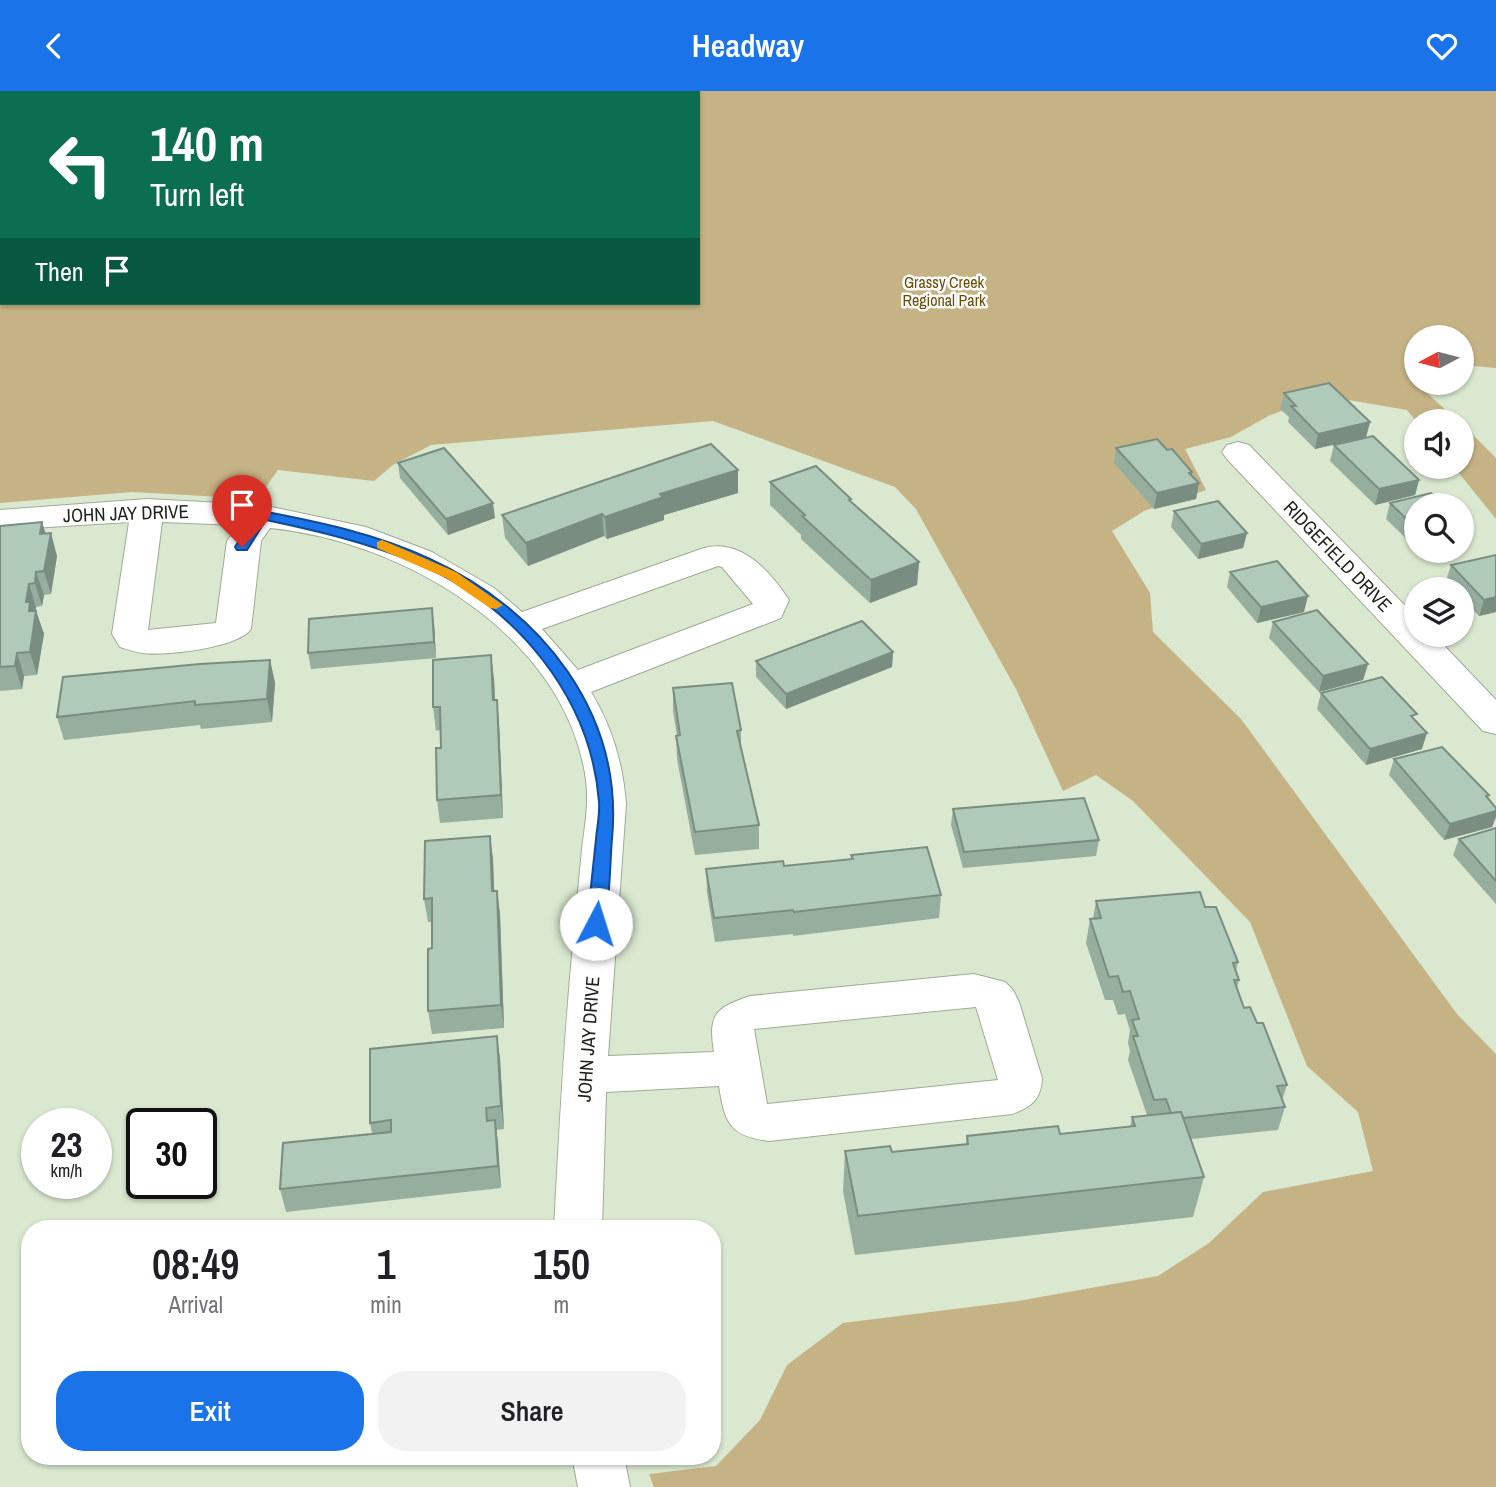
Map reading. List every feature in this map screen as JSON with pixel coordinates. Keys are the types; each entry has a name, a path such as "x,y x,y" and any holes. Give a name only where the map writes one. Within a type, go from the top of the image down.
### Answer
{"street":[{"name":"RIDGEFIELD DRIVE","path":"1238,452 1496,722"},
{"name":"JOHN JAY DRIVE","path":"0,520 147,509 199,510 262,515 334,529 427,562 484,596 519,625 548,656 571,686 592,730 600,754 607,804 585,1075 578,1220"},
{"path":"147,509 130,635 143,642 220,636 233,629 244,541 262,515"},
{"path":"519,625 716,555 734,559 772,600 769,610 761,614 571,686"},
{"path":"974,990 990,994 998,1002 1020,1084 1012,1096 1001,1099 761,1123 746,1113 736,1067 732,1024 746,1014 974,990"},
{"path":"585,1075 736,1067"},
{"path":"600,1465 604,1487"}],"green space":[{"name":"Grassy Creek Regional Park","path":"700,91 1496,91 1496,368 1474,366 1474,325 1404,325 1404,395 1429,395 1445,409 1404,409 1325,396 1270,415 1231,437 1185,449 1206,490 1144,511 1112,531 1150,593 1153,632 1241,719 1457,1014 1496,1054 1496,1487 654,1487 649,1474 721,1465 721,1461 760,1420 787,1365 843,1323 1018,1301 1158,1276 1209,1243 1263,1192 1373,1171 1358,1112 1307,1066 1250,922 1133,801 1096,775 1063,791 1016,689 916,509 895,487 713,421 431,445 393,465 374,481 278,470 260,495 222,497 132,492 0,503 0,305 700,305"},
{"path":"1474,436 1496,458 1496,519 1464,479 1474,479"}],"building":[{"path":"1329,383 1370,422 1318,434 1291,406 1296,406 1284,393"},
{"path":"1373,436 1404,466 1404,479 1419,480 1379,489 1334,445"},
{"path":"1157,439 1167,450 1172,449 1199,483 1157,493 1116,448"},
{"path":"711,444 738,470 660,494 663,497 605,517 602,514 526,543 502,515"},
{"path":"444,448 493,503 446,519 398,463"},
{"path":"816,466 851,499 849,500 919,562 871,580 802,516 805,515 770,482"},
{"path":"1404,500 1404,516 1390,503"},
{"path":"1218,501 1247,533 1201,544 1174,511"},
{"path":"42,522 40,534 51,533 44,571 36,572 35,583 29,584 26,602 30,602 29,611 36,611 30,652 17,653 15,666 0,667 0,526"},
{"path":"1496,555 1496,597 1484,600 1474,589 1474,577 1462,577 1451,565 1474,563 1474,560"},
{"path":"1277,561 1308,596 1261,607 1230,572"},
{"path":"432,608 434,642 308,653 309,619"},
{"path":"1317,610 1368,664 1323,676 1273,622"},
{"path":"862,621 893,652 786,694 756,661"},
{"path":"491,655 493,700 497,700 501,795 437,800 436,748 441,748 440,707 433,707 433,660"},
{"path":"270,660 267,699 195,705 195,701 57,717 63,677"},
{"path":"1382,677 1417,714 1411,716 1427,733 1370,749 1321,693"},
{"path":"732,683 741,730 737,731 759,825 695,832 676,736 680,735 673,688"},
{"path":"1442,747 1489,795 1486,796 1496,811 1450,824 1394,759"},
{"path":"1084,798 1099,840 964,852 953,809"},
{"path":"1496,828 1496,881 1459,839"},
{"path":"490,836 492,891 497,891 501,1005 428,1011 428,949 432,948 432,898 424,899 425,841"},
{"path":"927,847 941,895 714,918 706,869 783,861 784,866 853,859 851,855"},
{"path":"1200,892 1205,907 1216,907 1238,962 1233,963 1239,980 1234,980 1244,1008 1250,1007 1257,1023 1263,1023 1287,1085 1277,1086 1285,1107 1183,1118 1181,1112 1171,1113 1166,1099 1154,1100 1133,1036 1138,1036 1132,1020 1139,1019 1130,991 1123,992 1118,976 1109,977 1090,919 1101,918 1096,901"},
{"path":"497,1036 501,1106 486,1108 487,1121 495,1120 498,1166 280,1189 283,1143 391,1132 391,1120 370,1123 370,1049"},
{"path":"1181,1112 1204,1177 858,1216 845,1151 890,1146 892,1152 968,1144 967,1136 1058,1126 1060,1134 1135,1126 1132,1117"}],"slow traffic":[{"path":"382,545 427,562 496,605"}],"route":[{"path":"242,547 262,515 334,529 427,562 484,596 519,625 571,686 600,754 607,804 596,924"}]}
